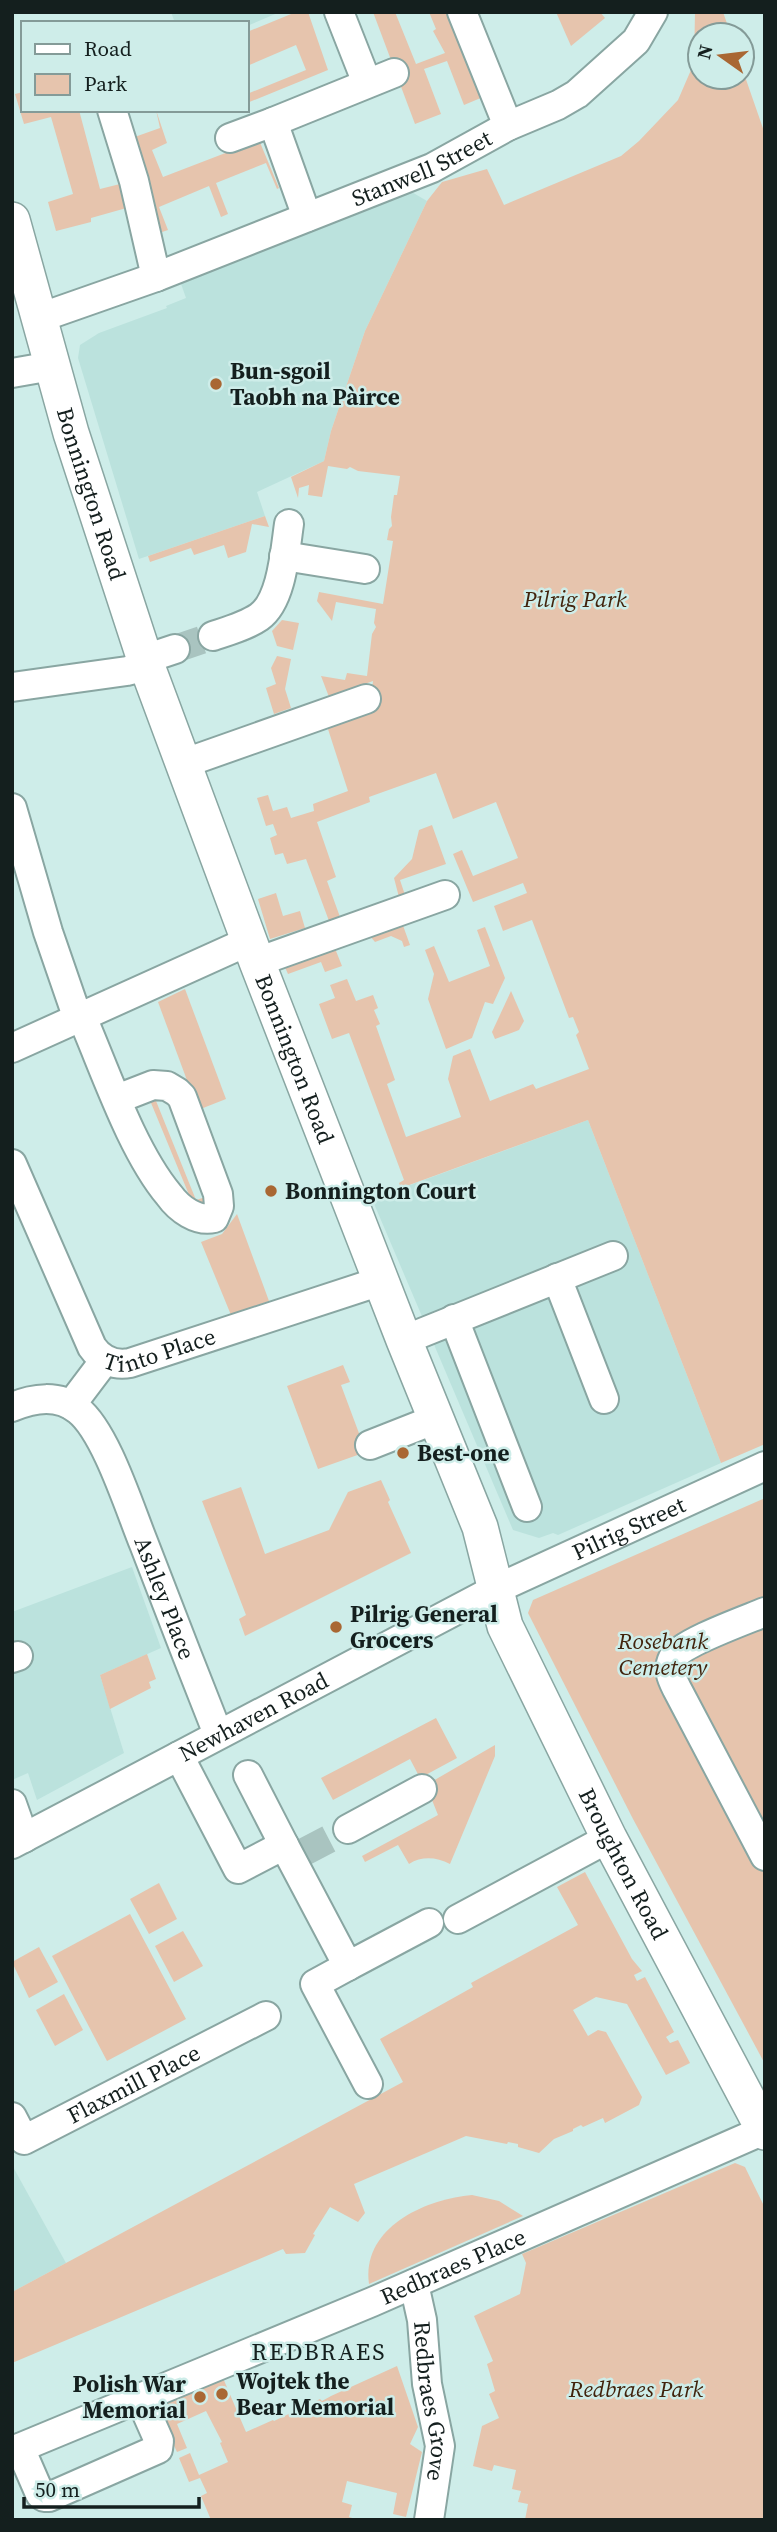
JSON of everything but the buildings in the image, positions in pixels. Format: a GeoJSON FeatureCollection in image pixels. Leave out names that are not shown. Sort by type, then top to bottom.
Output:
{"type":"FeatureCollection","features":[{"type":"Feature","properties":{"kind":"main road","name":"Bonnington Road"},"geometry":{"type":"LineString","coordinates":[[12,220],[71,433],[156,658],[182,764],[404,1340],[480,1527],[494,1590]]}},
{"type":"Feature","properties":{"kind":"main road","name":"Broughton Road"},"geometry":{"type":"LineString","coordinates":[[494,1590],[505,1626],[609,1838],[764,2131]]}},
{"type":"Feature","properties":{"kind":"street"},"geometry":{"type":"LineString","coordinates":[[339,12],[367,83]]}},
{"type":"Feature","properties":{"kind":"street"},"geometry":{"type":"LineString","coordinates":[[462,12],[508,126]]}},
{"type":"Feature","properties":{"kind":"street","name":"Stanwell Street"},"geometry":{"type":"LineString","coordinates":[[39,318],[156,277],[432,168],[508,126],[577,94],[636,41],[653,12]]}},
{"type":"Feature","properties":{"kind":"street"},"geometry":{"type":"LineString","coordinates":[[230,138],[394,73]]}},
{"type":"Feature","properties":{"kind":"street"},"geometry":{"type":"LineString","coordinates":[[113,112],[134,181],[156,277]]}},
{"type":"Feature","properties":{"kind":"street"},"geometry":{"type":"LineString","coordinates":[[273,122],[307,217]]}},
{"type":"Feature","properties":{"kind":"street"},"geometry":{"type":"LineString","coordinates":[[12,373],[52,366]]}},
{"type":"Feature","properties":{"kind":"street"},"geometry":{"type":"LineString","coordinates":[[213,636],[250,622],[267,610],[277,589],[289,524]]}},
{"type":"Feature","properties":{"kind":"street"},"geometry":{"type":"LineString","coordinates":[[284,556],[365,569]]}},
{"type":"Feature","properties":{"kind":"street"},"geometry":{"type":"LineString","coordinates":[[12,687],[120,672],[156,658]]}},
{"type":"Feature","properties":{"kind":"street"},"geometry":{"type":"LineString","coordinates":[[182,764],[366,699]]}},
{"type":"Feature","properties":{"kind":"street"},"geometry":{"type":"LineString","coordinates":[[12,808],[48,932],[80,1018],[117,1099],[143,1153],[169,1196],[198,1218],[214,1218],[219,1206],[218,1194],[182,1097],[167,1086],[153,1085],[117,1099]]}},
{"type":"Feature","properties":{"kind":"street"},"geometry":{"type":"LineString","coordinates":[[12,1048],[80,1018],[253,952],[444,895]]}},
{"type":"Feature","properties":{"kind":"street","name":"Tinto Place"},"geometry":{"type":"LineString","coordinates":[[12,1164],[92,1347],[105,1360],[120,1364],[130,1363],[382,1281]]}},
{"type":"Feature","properties":{"kind":"street"},"geometry":{"type":"LineString","coordinates":[[404,1340],[613,1256]]}},
{"type":"Feature","properties":{"kind":"street"},"geometry":{"type":"LineString","coordinates":[[557,1278],[604,1399]]}},
{"type":"Feature","properties":{"kind":"street"},"geometry":{"type":"LineString","coordinates":[[454,1319],[527,1507]]}},
{"type":"Feature","properties":{"kind":"street"},"geometry":{"type":"LineString","coordinates":[[12,1407],[32,1399],[53,1399],[71,1405],[105,1360]]}},
{"type":"Feature","properties":{"kind":"street","name":"Ashley Place"},"geometry":{"type":"LineString","coordinates":[[71,1405],[79,1410],[94,1429],[111,1464],[218,1734]]}},
{"type":"Feature","properties":{"kind":"street"},"geometry":{"type":"LineString","coordinates":[[370,1445],[436,1419]]}},
{"type":"Feature","properties":{"kind":"street","name":"Pilrig Street"},"geometry":{"type":"LineString","coordinates":[[494,1590],[765,1466]]}},
{"type":"Feature","properties":{"kind":"street","name":"Newhaven Road"},"geometry":{"type":"LineString","coordinates":[[18,1841],[494,1590]]}},
{"type":"Feature","properties":{"kind":"street"},"geometry":{"type":"LineString","coordinates":[[765,1612],[683,1647],[673,1659],[670,1668],[670,1676],[765,1856]]}},
{"type":"Feature","properties":{"kind":"street"},"geometry":{"type":"LineString","coordinates":[[179,1756],[238,1869],[293,1852]]}},
{"type":"Feature","properties":{"kind":"street"},"geometry":{"type":"LineString","coordinates":[[248,1775],[293,1852],[348,1966]]}},
{"type":"Feature","properties":{"kind":"street"},"geometry":{"type":"LineString","coordinates":[[348,1829],[422,1790]]}},
{"type":"Feature","properties":{"kind":"street"},"geometry":{"type":"LineString","coordinates":[[12,1804],[18,1841]]}},
{"type":"Feature","properties":{"kind":"street"},"geometry":{"type":"LineString","coordinates":[[458,1919],[609,1838]]}},
{"type":"Feature","properties":{"kind":"street"},"geometry":{"type":"LineString","coordinates":[[368,2084],[315,1984],[429,1923]]}},
{"type":"Feature","properties":{"kind":"street","name":"Flaxmill Place"},"geometry":{"type":"LineString","coordinates":[[12,2117],[24,2140],[266,2016]]}},
{"type":"Feature","properties":{"kind":"street","name":"Redbraes Place"},"geometry":{"type":"LineString","coordinates":[[140,2398],[159,2441],[158,2449],[49,2497],[40,2494],[16,2449],[414,2284],[764,2131]]}},
{"type":"Feature","properties":{"kind":"street","name":"Redbraes Grove"},"geometry":{"type":"LineString","coordinates":[[414,2284],[422,2320],[424,2371],[440,2446],[429,2520]]}},
{"type":"Feature","properties":{"kind":"shaded area"},"geometry":{"type":"Polygon","coordinates":[[[171,12],[280,12],[248,26],[248,21],[174,21],[171,12]]]}},
{"type":"Feature","properties":{"kind":"shaded area","name":"Bun-sgoil Taobh na Pàirce"},"geometry":{"type":"Polygon","coordinates":[[[410,191],[427,201],[365,331],[331,431],[324,461],[257,492],[265,516],[139,559],[78,358],[80,345],[99,333],[167,308],[166,306],[186,298],[180,281],[410,191]]]}},
{"type":"Feature","properties":{"kind":"shaded area"},"geometry":{"type":"Polygon","coordinates":[[[588,1120],[721,1463],[558,1535],[553,1533],[539,1538],[513,1530],[372,1199],[588,1120]]]}},
{"type":"Feature","properties":{"kind":"shaded area"},"geometry":{"type":"Polygon","coordinates":[[[132,1567],[161,1648],[100,1675],[124,1753],[37,1800],[28,1773],[12,1780],[12,1612],[132,1567]]]}},
{"type":"Feature","properties":{"kind":"shaded area"},"geometry":{"type":"Polygon","coordinates":[[[12,2165],[66,2263],[12,2292],[12,2165]]]}},
{"type":"Feature","properties":{"kind":"green space"},"geometry":{"type":"Polygon","coordinates":[[[296,12],[308,12],[328,70],[248,103],[248,94],[306,70],[296,45],[248,66],[248,32],[296,12]]]}},
{"type":"Feature","properties":{"kind":"green space"},"geometry":{"type":"Polygon","coordinates":[[[373,12],[395,12],[416,64],[445,53],[433,31],[436,29],[429,12],[452,12],[483,97],[464,105],[447,61],[424,69],[441,114],[415,124],[373,12]]]}},
{"type":"Feature","properties":{"kind":"green space"},"geometry":{"type":"Polygon","coordinates":[[[556,12],[600,12],[605,18],[571,46],[556,12]]]}},
{"type":"Feature","properties":{"kind":"green space","name":"Pilrig Park"},"geometry":{"type":"Polygon","coordinates":[[[695,12],[723,12],[726,21],[695,21],[695,12]]]}},
{"type":"Feature","properties":{"kind":"green space","name":"Pilrig Park"},"geometry":{"type":"Polygon","coordinates":[[[686,82],[686,91],[750,91],[765,134],[765,1444],[721,1463],[588,1120],[401,1188],[399,1183],[404,1180],[349,1033],[332,1039],[319,1004],[335,998],[330,985],[347,979],[356,1001],[373,995],[378,1008],[374,1010],[380,1024],[376,1026],[395,1080],[387,1084],[406,1137],[461,1117],[448,1079],[453,1056],[470,1049],[490,1101],[533,1084],[536,1089],[589,1069],[576,1035],[579,1032],[573,1017],[569,1018],[532,920],[503,931],[494,906],[527,893],[523,883],[473,902],[453,854],[462,850],[473,876],[518,858],[496,802],[453,819],[436,773],[369,797],[370,802],[317,822],[336,877],[327,881],[340,917],[329,921],[306,859],[287,864],[283,853],[275,855],[270,838],[277,835],[273,824],[266,826],[257,798],[268,795],[273,811],[287,807],[291,818],[314,811],[313,804],[348,791],[327,726],[372,690],[373,681],[329,697],[321,676],[345,680],[347,673],[367,676],[372,634],[376,627],[376,609],[336,602],[332,621],[317,601],[319,592],[383,604],[393,541],[387,540],[392,526],[394,495],[397,495],[400,476],[328,466],[322,497],[308,495],[309,485],[299,488],[298,498],[291,477],[324,461],[331,431],[365,331],[427,201],[442,182],[487,169],[504,205],[621,156],[678,100],[686,82]]]}},
{"type":"Feature","properties":{"kind":"green space"},"geometry":{"type":"Polygon","coordinates":[[[21,92],[21,112],[80,112],[100,189],[124,183],[130,207],[91,218],[91,222],[56,231],[48,202],[73,194],[51,117],[24,124],[15,94],[21,92]]]}},
{"type":"Feature","properties":{"kind":"green space"},"geometry":{"type":"Polygon","coordinates":[[[156,112],[167,143],[152,150],[163,177],[259,140],[279,188],[277,189],[266,163],[216,183],[228,214],[221,217],[209,186],[159,207],[168,230],[162,232],[129,139],[160,128],[156,112]]]}},
{"type":"Feature","properties":{"kind":"green space"},"geometry":{"type":"Polygon","coordinates":[[[265,516],[269,527],[252,524],[246,552],[228,558],[224,545],[194,555],[191,548],[150,562],[148,556],[265,516]]]}},
{"type":"Feature","properties":{"kind":"green space"},"geometry":{"type":"Polygon","coordinates":[[[282,620],[299,623],[293,650],[277,646],[272,631],[282,620]]]}},
{"type":"Feature","properties":{"kind":"green space"},"geometry":{"type":"Polygon","coordinates":[[[277,656],[291,659],[285,689],[291,708],[274,714],[266,688],[276,684],[271,668],[277,656]]]}},
{"type":"Feature","properties":{"kind":"green space"},"geometry":{"type":"Polygon","coordinates":[[[432,825],[446,864],[400,880],[406,898],[400,901],[394,878],[412,859],[419,830],[432,825]]]}},
{"type":"Feature","properties":{"kind":"green space"},"geometry":{"type":"Polygon","coordinates":[[[276,893],[283,916],[300,911],[305,928],[270,939],[258,899],[276,893]]]}},
{"type":"Feature","properties":{"kind":"green space"},"geometry":{"type":"Polygon","coordinates":[[[401,920],[410,945],[404,947],[402,941],[391,936],[375,942],[370,936],[401,920]]]}},
{"type":"Feature","properties":{"kind":"green space"},"geometry":{"type":"Polygon","coordinates":[[[485,927],[505,978],[493,1004],[485,1002],[472,1038],[446,1049],[428,999],[434,974],[425,950],[434,946],[449,982],[490,966],[477,930],[485,927]]]}},
{"type":"Feature","properties":{"kind":"green space"},"geometry":{"type":"Polygon","coordinates":[[[334,946],[342,966],[325,972],[321,962],[288,974],[284,965],[334,946]]]}},
{"type":"Feature","properties":{"kind":"green space"},"geometry":{"type":"Polygon","coordinates":[[[185,989],[226,1099],[198,1110],[158,1002],[185,989]]]}},
{"type":"Feature","properties":{"kind":"green space"},"geometry":{"type":"Polygon","coordinates":[[[511,991],[524,1021],[519,1030],[495,1039],[492,1032],[511,991]]]}},
{"type":"Feature","properties":{"kind":"green space"},"geometry":{"type":"Polygon","coordinates":[[[154,1096],[196,1200],[209,1196],[208,1205],[202,1207],[192,1202],[149,1098],[154,1096]]]}},
{"type":"Feature","properties":{"kind":"green space"},"geometry":{"type":"Polygon","coordinates":[[[237,1214],[269,1301],[231,1315],[201,1242],[222,1234],[237,1214]]]}},
{"type":"Feature","properties":{"kind":"green space"},"geometry":{"type":"Polygon","coordinates":[[[343,1365],[350,1382],[341,1385],[366,1452],[318,1469],[287,1386],[343,1365]]]}},
{"type":"Feature","properties":{"kind":"green space"},"geometry":{"type":"Polygon","coordinates":[[[381,1480],[411,1553],[245,1636],[239,1619],[246,1615],[202,1501],[241,1487],[265,1554],[329,1530],[348,1492],[381,1480]]]}},
{"type":"Feature","properties":{"kind":"green space","name":"Rosebank Cemetery"},"geometry":{"type":"Polygon","coordinates":[[[765,1498],[765,2064],[633,1819],[528,1613],[533,1600],[765,1498]]]}},
{"type":"Feature","properties":{"kind":"green space"},"geometry":{"type":"Polygon","coordinates":[[[147,1654],[156,1679],[149,1682],[151,1688],[110,1709],[100,1675],[147,1654]]]}},
{"type":"Feature","properties":{"kind":"green space"},"geometry":{"type":"Polygon","coordinates":[[[436,1718],[457,1758],[420,1778],[410,1759],[333,1800],[321,1778],[436,1718]]]}},
{"type":"Feature","properties":{"kind":"green space"},"geometry":{"type":"Polygon","coordinates":[[[495,1745],[495,1756],[450,1864],[429,1858],[409,1864],[398,1845],[365,1862],[362,1856],[438,1815],[426,1785],[495,1745]]]}},
{"type":"Feature","properties":{"kind":"green space"},"geometry":{"type":"Polygon","coordinates":[[[585,1872],[632,1959],[642,1971],[634,1975],[637,1981],[645,1977],[674,2032],[666,2037],[670,2043],[678,2040],[690,2063],[666,2075],[627,2004],[596,1997],[573,2010],[588,2036],[598,2030],[606,2032],[642,2097],[639,2105],[605,2123],[603,2118],[583,2127],[581,2125],[554,2139],[539,2153],[518,2147],[518,2144],[466,2136],[354,2184],[365,2213],[358,2222],[330,2207],[305,2253],[286,2254],[283,2249],[12,2363],[12,2292],[403,2082],[380,2039],[473,1987],[471,1983],[578,1925],[557,1887],[585,1872]]]}},
{"type":"Feature","properties":{"kind":"green space"},"geometry":{"type":"Polygon","coordinates":[[[159,1883],[177,1919],[149,1934],[130,1899],[159,1883]]]}},
{"type":"Feature","properties":{"kind":"green space"},"geometry":{"type":"Polygon","coordinates":[[[130,1914],[186,2019],[107,2061],[52,1956],[130,1914]]]}},
{"type":"Feature","properties":{"kind":"green space"},"geometry":{"type":"Polygon","coordinates":[[[183,1931],[203,1966],[174,1982],[155,1946],[183,1931]]]}},
{"type":"Feature","properties":{"kind":"green space"},"geometry":{"type":"Polygon","coordinates":[[[39,1947],[58,1982],[29,1998],[12,1962],[39,1947]]]}},
{"type":"Feature","properties":{"kind":"green space"},"geometry":{"type":"Polygon","coordinates":[[[64,1994],[83,2030],[55,2046],[36,2010],[64,1994]]]}},
{"type":"Feature","properties":{"kind":"green space","name":"Redbraes Park"},"geometry":{"type":"Polygon","coordinates":[[[735,2163],[745,2167],[765,2208],[765,2520],[525,2520],[528,2504],[518,2502],[521,2491],[512,2489],[516,2470],[494,2465],[492,2471],[473,2466],[482,2426],[499,2418],[489,2394],[495,2391],[487,2364],[493,2361],[474,2316],[520,2294],[526,2263],[522,2254],[735,2163]]]}},
{"type":"Feature","properties":{"kind":"green space"},"geometry":{"type":"Polygon","coordinates":[[[472,2195],[499,2201],[523,2216],[369,2284],[369,2264],[375,2247],[386,2232],[417,2210],[472,2195]]]}},
{"type":"Feature","properties":{"kind":"green space"},"geometry":{"type":"Polygon","coordinates":[[[397,2366],[418,2427],[410,2444],[422,2452],[406,2517],[393,2514],[397,2493],[347,2481],[342,2502],[352,2505],[349,2517],[359,2520],[211,2520],[201,2496],[207,2493],[200,2478],[189,2482],[179,2458],[190,2453],[199,2475],[228,2462],[220,2443],[222,2442],[206,2411],[177,2424],[187,2448],[177,2452],[163,2422],[174,2417],[167,2402],[223,2378],[246,2432],[397,2366]]]}},
{"type":"Feature","properties":{"kind":"tunnel"},"geometry":{"type":"LineString","coordinates":[[175,649],[213,636]]}},
{"type":"Feature","properties":{"kind":"tunnel"},"geometry":{"type":"LineString","coordinates":[[304,1852],[348,1829]]}},
{"type":"Feature","properties":{"kind":"place","name":"Bun-sgoil Taobh na Pàirce"},"geometry":{"type":"Point","coordinates":[216,384]}},
{"type":"Feature","properties":{"kind":"place","name":"Bonnington Court"},"geometry":{"type":"Point","coordinates":[271,1191]}},
{"type":"Feature","properties":{"kind":"place","name":"Best-one"},"geometry":{"type":"Point","coordinates":[403,1453]}},
{"type":"Feature","properties":{"kind":"place","name":"Pilrig General Grocers"},"geometry":{"type":"Point","coordinates":[336,1627]}},
{"type":"Feature","properties":{"kind":"place","name":"Wojtek the Bear Memorial"},"geometry":{"type":"Point","coordinates":[222,2394]}},
{"type":"Feature","properties":{"kind":"place","name":"Polish War Memorial"},"geometry":{"type":"Point","coordinates":[200,2397]}},
{"type":"Feature","properties":{"kind":"district","name":"REDBRAES"},"geometry":{"type":"Point","coordinates":[319,2351]}}]}
